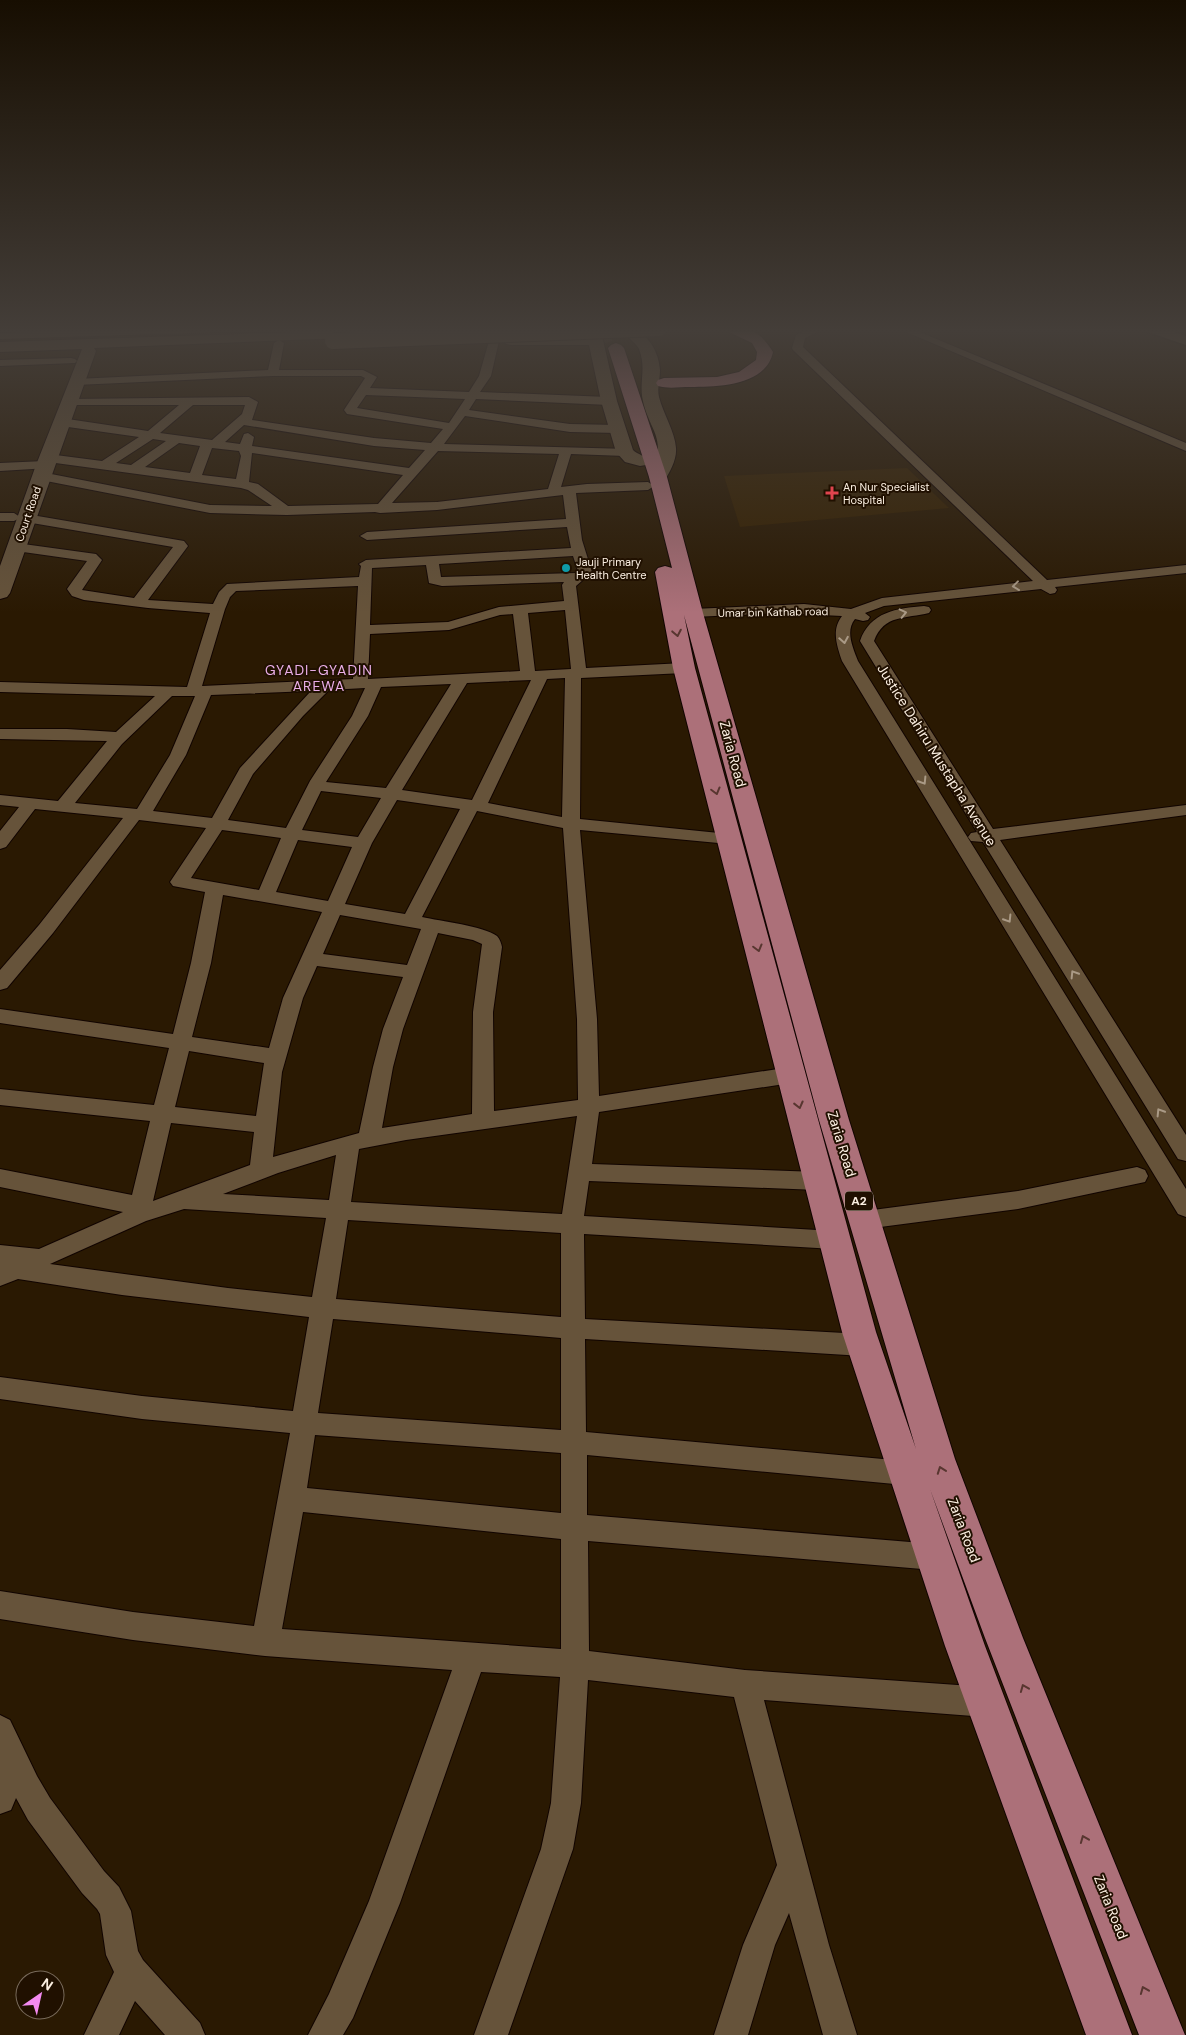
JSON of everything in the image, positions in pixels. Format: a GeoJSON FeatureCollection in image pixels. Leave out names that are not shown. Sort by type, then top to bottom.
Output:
{"type":"FeatureCollection","features":[{"type":"Feature","properties":{"kind":"highway","name":"Zaria Road"},"geometry":{"type":"LineString","coordinates":[[634,423],[684,668],[863,1346],[986,1702],[1109,2035]]}},
{"type":"Feature","properties":{"kind":"highway","name":"Zaria Road"},"geometry":{"type":"LineString","coordinates":[[643,469],[693,613],[834,1120],[937,1459],[1004,1638],[1162,2035]]}},
{"type":"Feature","properties":{"kind":"main road","name":"Court Road"},"geometry":{"type":"LineString","coordinates":[[42,466],[56,423]]}},
{"type":"Feature","properties":{"kind":"main road","name":"Court Road"},"geometry":{"type":"LineString","coordinates":[[0,555],[13,517],[42,466],[61,423]]}},
{"type":"Feature","properties":{"kind":"main road"},"geometry":{"type":"LineString","coordinates":[[616,423],[643,469]]}},
{"type":"Feature","properties":{"kind":"main road","name":"Court Road"},"geometry":{"type":"LineString","coordinates":[[0,593],[16,547],[13,517]]}},
{"type":"Feature","properties":{"kind":"street"},"geometry":{"type":"LineString","coordinates":[[67,423],[210,445],[411,472]]}},
{"type":"Feature","properties":{"kind":"street"},"geometry":{"type":"LineString","coordinates":[[105,465],[149,436],[165,423]]}},
{"type":"Feature","properties":{"kind":"street"},"geometry":{"type":"LineString","coordinates":[[194,478],[210,445],[245,423]]}},
{"type":"Feature","properties":{"kind":"street"},"geometry":{"type":"LineString","coordinates":[[242,484],[247,456],[245,449],[249,423]]}},
{"type":"Feature","properties":{"kind":"street"},"geometry":{"type":"LineString","coordinates":[[267,423],[374,442],[434,447],[566,451],[643,469]]}},
{"type":"Feature","properties":{"kind":"street"},"geometry":{"type":"LineString","coordinates":[[427,423],[452,427]]}},
{"type":"Feature","properties":{"kind":"street"},"geometry":{"type":"LineString","coordinates":[[266,895],[292,834],[316,786],[364,713],[367,683],[363,630],[367,536],[374,509],[411,472],[455,423]]}},
{"type":"Feature","properties":{"kind":"street"},"geometry":{"type":"LineString","coordinates":[[533,423],[552,426],[618,429]]}},
{"type":"Feature","properties":{"kind":"street"},"geometry":{"type":"LineString","coordinates":[[875,423],[1049,589]]}},
{"type":"Feature","properties":{"kind":"street"},"geometry":{"type":"LineString","coordinates":[[1128,423],[1186,447]]}},
{"type":"Feature","properties":{"kind":"street"},"geometry":{"type":"LineString","coordinates":[[134,469],[175,440]]}},
{"type":"Feature","properties":{"kind":"street"},"geometry":{"type":"LineString","coordinates":[[553,493],[566,451]]}},
{"type":"Feature","properties":{"kind":"street"},"geometry":{"type":"LineString","coordinates":[[0,467],[105,465],[242,484],[253,487],[287,511]]}},
{"type":"Feature","properties":{"kind":"street"},"geometry":{"type":"LineString","coordinates":[[42,466],[210,509],[287,511],[438,506],[570,491],[643,469]]}},
{"type":"Feature","properties":{"kind":"street"},"geometry":{"type":"LineString","coordinates":[[491,2035],[557,1849],[566,1803],[575,1664],[572,1223],[589,1106],[587,1018],[571,824],[576,673],[569,585],[585,572],[578,552],[572,523],[570,491]]}},
{"type":"Feature","properties":{"kind":"street"},"geometry":{"type":"LineString","coordinates":[[13,517],[179,544],[180,546],[138,603]]}},
{"type":"Feature","properties":{"kind":"street"},"geometry":{"type":"LineString","coordinates":[[367,536],[572,523]]}},
{"type":"Feature","properties":{"kind":"street"},"geometry":{"type":"LineString","coordinates":[[16,547],[91,557],[94,560],[74,591],[84,596],[138,603],[218,609]]}},
{"type":"Feature","properties":{"kind":"street"},"geometry":{"type":"LineString","coordinates":[[366,564],[578,552]]}},
{"type":"Feature","properties":{"kind":"street"},"geometry":{"type":"LineString","coordinates":[[432,560],[434,580],[442,582],[578,577]]}},
{"type":"Feature","properties":{"kind":"street"},"geometry":{"type":"LineString","coordinates":[[853,613],[876,622],[906,612],[1186,569]]}},
{"type":"Feature","properties":{"kind":"street"},"geometry":{"type":"LineString","coordinates":[[0,982],[157,794],[196,718],[199,692],[218,609],[228,590],[238,586],[365,581]]}},
{"type":"Feature","properties":{"kind":"street"},"geometry":{"type":"LineString","coordinates":[[1186,581],[882,602],[860,608],[842,626],[842,640],[850,662],[1159,1164],[1180,1187],[1186,1208]]}},
{"type":"Feature","properties":{"kind":"street"},"geometry":{"type":"LineString","coordinates":[[363,630],[449,626],[499,611],[571,605]]}},
{"type":"Feature","properties":{"kind":"street"},"geometry":{"type":"LineString","coordinates":[[412,921],[474,806],[534,675],[520,609]]}},
{"type":"Feature","properties":{"kind":"street","name":"Umar bin Kathab road"},"geometry":{"type":"LineString","coordinates":[[693,613],[785,609],[853,613]]}},
{"type":"Feature","properties":{"kind":"street","name":"Justice Dahiru Mustapha Avenue"},"geometry":{"type":"LineString","coordinates":[[876,622],[868,631],[867,640],[869,646],[1186,1153]]}},
{"type":"Feature","properties":{"kind":"street"},"geometry":{"type":"LineString","coordinates":[[0,687],[199,692],[684,668]]}},
{"type":"Feature","properties":{"kind":"street"},"geometry":{"type":"LineString","coordinates":[[260,1170],[272,1072],[293,998],[363,843],[429,730],[462,678]]}},
{"type":"Feature","properties":{"kind":"street"},"geometry":{"type":"LineString","coordinates":[[325,685],[300,709],[252,763],[216,826],[178,880],[182,883],[266,895],[412,921],[478,935],[490,941],[492,947],[483,1012],[483,1120]]}},
{"type":"Feature","properties":{"kind":"street"},"geometry":{"type":"LineString","coordinates":[[62,807],[121,737],[168,692]]}},
{"type":"Feature","properties":{"kind":"street"},"geometry":{"type":"LineString","coordinates":[[0,734],[67,734],[121,737]]}},
{"type":"Feature","properties":{"kind":"street"},"geometry":{"type":"LineString","coordinates":[[316,786],[392,794],[474,806],[571,824],[729,839]]}},
{"type":"Feature","properties":{"kind":"street"},"geometry":{"type":"LineString","coordinates":[[0,800],[363,843]]}},
{"type":"Feature","properties":{"kind":"street"},"geometry":{"type":"LineString","coordinates":[[0,843],[31,803]]}},
{"type":"Feature","properties":{"kind":"street"},"geometry":{"type":"LineString","coordinates":[[959,839],[1186,810]]}},
{"type":"Feature","properties":{"kind":"street"},"geometry":{"type":"LineString","coordinates":[[139,1211],[201,962],[216,888]]}},
{"type":"Feature","properties":{"kind":"street"},"geometry":{"type":"LineString","coordinates":[[265,1642],[292,1499],[303,1423],[324,1307],[337,1211],[383,1067],[393,1028],[432,925]]}},
{"type":"Feature","properties":{"kind":"street"},"geometry":{"type":"LineString","coordinates":[[312,959],[413,972]]}},
{"type":"Feature","properties":{"kind":"street"},"geometry":{"type":"LineString","coordinates":[[0,1016],[276,1057]]}},
{"type":"Feature","properties":{"kind":"street"},"geometry":{"type":"LineString","coordinates":[[6,1267],[40,1258],[139,1211],[183,1200],[260,1170],[359,1141],[483,1120],[791,1075]]}},
{"type":"Feature","properties":{"kind":"street"},"geometry":{"type":"LineString","coordinates":[[0,1097],[266,1125]]}},
{"type":"Feature","properties":{"kind":"street"},"geometry":{"type":"LineString","coordinates":[[865,1220],[1018,1200],[1137,1176],[1159,1164],[1186,1160]]}},
{"type":"Feature","properties":{"kind":"street"},"geometry":{"type":"LineString","coordinates":[[580,1172],[818,1181]]}},
{"type":"Feature","properties":{"kind":"street"},"geometry":{"type":"LineString","coordinates":[[1137,1176],[1180,1187]]}},
{"type":"Feature","properties":{"kind":"street"},"geometry":{"type":"LineString","coordinates":[[0,1178],[139,1211]]}},
{"type":"Feature","properties":{"kind":"street"},"geometry":{"type":"LineString","coordinates":[[183,1200],[337,1211],[572,1223],[834,1240]]}},
{"type":"Feature","properties":{"kind":"street"},"geometry":{"type":"LineString","coordinates":[[6,1267],[211,1298],[574,1329],[863,1346]]}},
{"type":"Feature","properties":{"kind":"street"},"geometry":{"type":"LineString","coordinates":[[0,1388],[79,1401],[303,1423],[572,1442],[906,1473]]}},
{"type":"Feature","properties":{"kind":"street"},"geometry":{"type":"LineString","coordinates":[[292,1499],[573,1527],[934,1556]]}},
{"type":"Feature","properties":{"kind":"street"},"geometry":{"type":"LineString","coordinates":[[0,1604],[132,1626],[265,1642],[575,1664],[745,1684],[986,1702]]}},
{"type":"Feature","properties":{"kind":"street"},"geometry":{"type":"LineString","coordinates":[[325,2035],[341,2006],[384,1903],[471,1658]]}},
{"type":"Feature","properties":{"kind":"street"},"geometry":{"type":"LineString","coordinates":[[745,1684],[813,1945],[840,2035]]}},
{"type":"Feature","properties":{"kind":"street"},"geometry":{"type":"LineString","coordinates":[[0,1730],[26,1787],[39,1809],[93,1882],[108,1898],[115,1911],[122,1955],[131,1972],[188,2035]]}},
{"type":"Feature","properties":{"kind":"street"},"geometry":{"type":"LineString","coordinates":[[0,1799],[15,1763]]}},
{"type":"Feature","properties":{"kind":"street"},"geometry":{"type":"LineString","coordinates":[[731,2035],[759,1945],[792,1866]]}},
{"type":"Feature","properties":{"kind":"street"},"geometry":{"type":"LineString","coordinates":[[101,2035],[131,1972]]}},
{"type":"Feature","properties":{"kind":"shaded area","name":"An Nur Specialist Hospital"},"geometry":{"type":"Polygon","coordinates":[[[907,468],[949,508],[740,527],[724,476],[907,468]]]}},
{"type":"Feature","properties":{"kind":"place","name":"An Nur Specialist Hospital"},"geometry":{"type":"Point","coordinates":[832,493]}},
{"type":"Feature","properties":{"kind":"place","name":"Jauji Primary Health Centre"},"geometry":{"type":"Point","coordinates":[566,568]}},
{"type":"Feature","properties":{"kind":"district","name":"GYADI-GYADIN AREWA"},"geometry":{"type":"Point","coordinates":[319,678]}}]}
